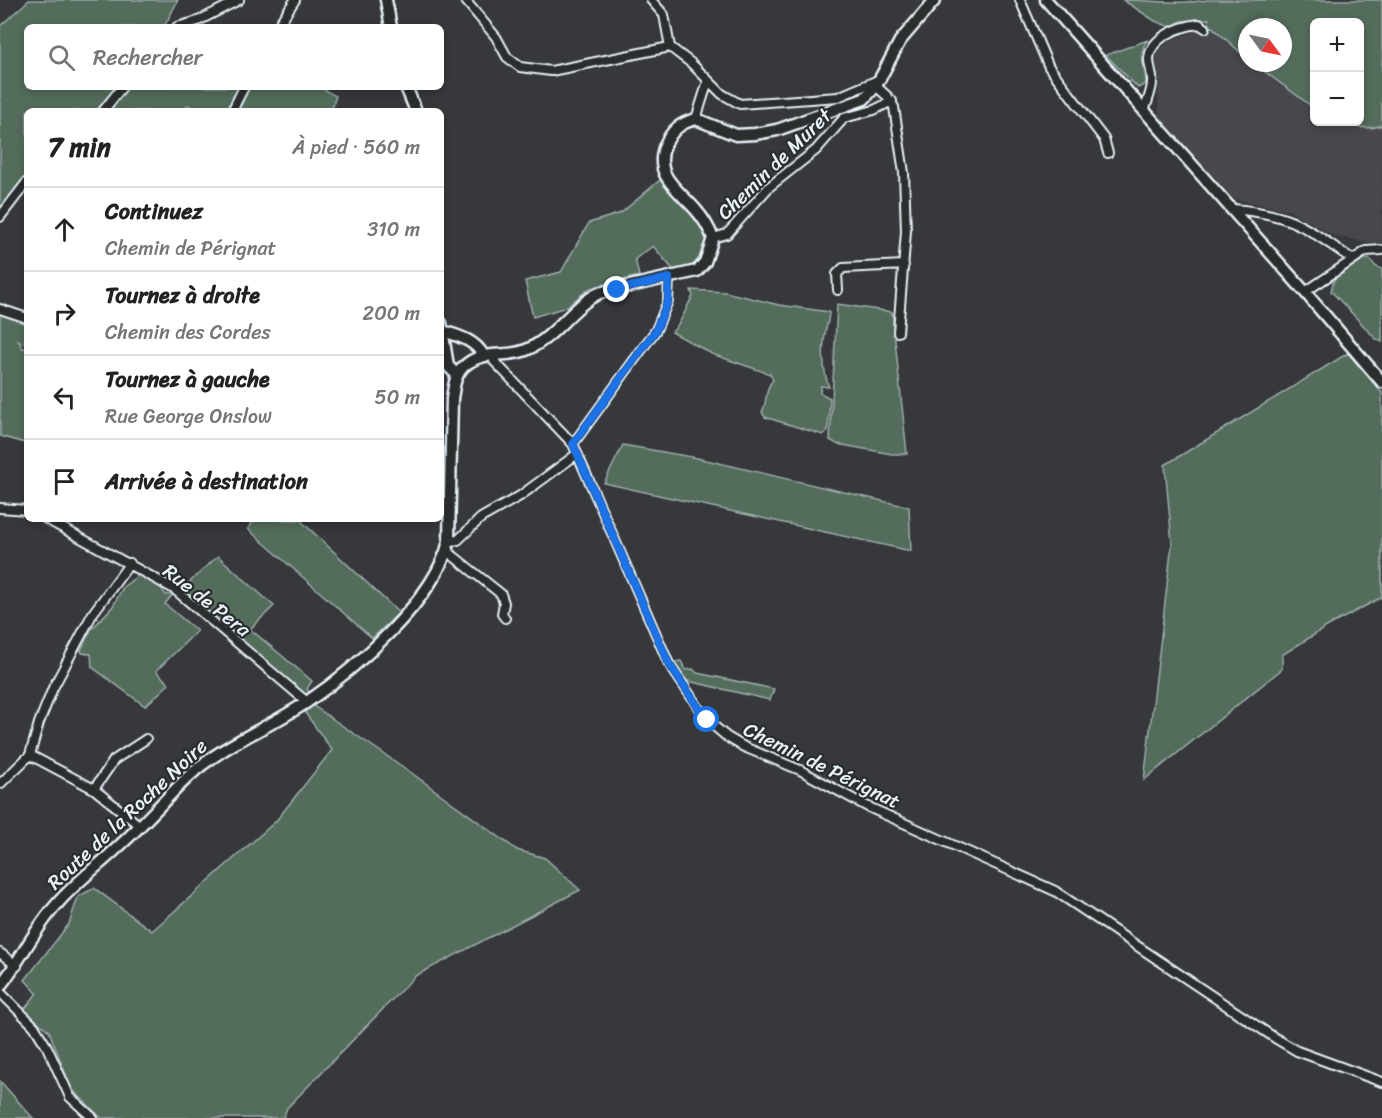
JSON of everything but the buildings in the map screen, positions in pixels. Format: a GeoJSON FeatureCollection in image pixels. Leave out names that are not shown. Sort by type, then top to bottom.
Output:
{"type":"FeatureCollection","features":[{"type":"Feature","properties":{"kind":"street"},"geometry":{"type":"LineString","coordinates":[[188,24],[239,0]]}},
{"type":"Feature","properties":{"kind":"street"},"geometry":{"type":"LineString","coordinates":[[279,24],[295,0]]}},
{"type":"Feature","properties":{"kind":"street"},"geometry":{"type":"LineString","coordinates":[[386,0],[390,24]]}},
{"type":"Feature","properties":{"kind":"street"},"geometry":{"type":"LineString","coordinates":[[465,0],[496,37],[512,63],[526,69],[551,71],[670,47]]}},
{"type":"Feature","properties":{"kind":"street"},"geometry":{"type":"LineString","coordinates":[[651,0],[664,15],[670,47],[691,63],[722,94],[740,104],[838,97],[878,83]]}},
{"type":"Feature","properties":{"kind":"street"},"geometry":{"type":"LineString","coordinates":[[505,618],[502,614],[504,603],[501,594],[448,546],[452,399],[457,375],[469,362],[483,355],[525,350],[538,343],[585,300],[599,293],[697,271],[710,253],[713,238],[695,209],[664,175],[661,165],[662,153],[676,127],[696,119],[736,135],[777,130],[864,99],[878,83],[900,41],[935,0]]}},
{"type":"Feature","properties":{"kind":"street"},"geometry":{"type":"LineString","coordinates":[[1020,0],[1049,67],[1104,139],[1108,153]]}},
{"type":"Feature","properties":{"kind":"street"},"geometry":{"type":"LineString","coordinates":[[1048,0],[1382,382]]}},
{"type":"Feature","properties":{"kind":"street"},"geometry":{"type":"LineString","coordinates":[[1145,109],[1152,82],[1149,57],[1153,46],[1166,35],[1186,25],[1199,24],[1205,28]]}},
{"type":"Feature","properties":{"kind":"street"},"geometry":{"type":"LineString","coordinates":[[696,119],[708,81]]}},
{"type":"Feature","properties":{"kind":"street"},"geometry":{"type":"LineString","coordinates":[[878,83],[892,101],[904,172],[906,211],[904,266],[898,332]]}},
{"type":"Feature","properties":{"kind":"street"},"geometry":{"type":"LineString","coordinates":[[105,108],[120,90]]}},
{"type":"Feature","properties":{"kind":"street"},"geometry":{"type":"LineString","coordinates":[[233,108],[242,90]]}},
{"type":"Feature","properties":{"kind":"street"},"geometry":{"type":"LineString","coordinates":[[407,90],[415,108]]}},
{"type":"Feature","properties":{"kind":"street","name":"Chemin de Muret"},"geometry":{"type":"LineString","coordinates":[[713,238],[727,234],[770,187],[816,150],[844,118],[874,110],[892,101]]}},
{"type":"Feature","properties":{"kind":"street"},"geometry":{"type":"LineString","coordinates":[[0,217],[24,186]]}},
{"type":"Feature","properties":{"kind":"street"},"geometry":{"type":"LineString","coordinates":[[1233,209],[1260,211],[1297,222],[1352,260]]}},
{"type":"Feature","properties":{"kind":"street"},"geometry":{"type":"LineString","coordinates":[[1305,292],[1366,251],[1382,250]]}},
{"type":"Feature","properties":{"kind":"street"},"geometry":{"type":"LineString","coordinates":[[837,290],[837,274],[843,268],[904,266]]}},
{"type":"Feature","properties":{"kind":"street"},"geometry":{"type":"LineString","coordinates":[[573,444],[656,330],[668,301],[669,278]]}},
{"type":"Feature","properties":{"kind":"street"},"geometry":{"type":"LineString","coordinates":[[0,309],[24,317]]}},
{"type":"Feature","properties":{"kind":"street"},"geometry":{"type":"LineString","coordinates":[[444,328],[465,338],[480,349],[483,355]]}},
{"type":"Feature","properties":{"kind":"street"},"geometry":{"type":"LineString","coordinates":[[444,340],[448,366],[457,375]]}},
{"type":"Feature","properties":{"kind":"street","name":"Chemin de Pérignat"},"geometry":{"type":"LineString","coordinates":[[496,354],[494,361],[573,444],[669,664],[707,720],[744,747],[800,770],[866,806],[1055,891],[1297,1051],[1349,1068],[1382,1082]]}},
{"type":"Feature","properties":{"kind":"street"},"geometry":{"type":"LineString","coordinates":[[448,546],[458,540],[481,518],[520,496],[576,454]]}},
{"type":"Feature","properties":{"kind":"street"},"geometry":{"type":"LineString","coordinates":[[0,508],[24,510]]}},
{"type":"Feature","properties":{"kind":"street","name":"Rue de Pera"},"geometry":{"type":"LineString","coordinates":[[52,522],[174,589],[307,702]]}},
{"type":"Feature","properties":{"kind":"street","name":"Route de la Roche Noire"},"geometry":{"type":"LineString","coordinates":[[0,986],[17,966],[43,921],[57,903],[140,826],[188,777],[221,751],[307,702],[394,629],[420,597],[448,546]]}},
{"type":"Feature","properties":{"kind":"street"},"geometry":{"type":"LineString","coordinates":[[0,784],[30,755],[39,723],[53,688],[93,613],[130,563]]}},
{"type":"Feature","properties":{"kind":"street"},"geometry":{"type":"LineString","coordinates":[[93,789],[114,760],[146,739]]}},
{"type":"Feature","properties":{"kind":"street"},"geometry":{"type":"LineString","coordinates":[[30,755],[93,789],[140,826]]}},
{"type":"Feature","properties":{"kind":"street"},"geometry":{"type":"LineString","coordinates":[[0,953],[17,966]]}},
{"type":"Feature","properties":{"kind":"street"},"geometry":{"type":"LineString","coordinates":[[0,992],[34,1026],[47,1047],[70,1097],[93,1118]]}},
{"type":"Feature","properties":{"kind":"shaded area"},"geometry":{"type":"Polygon","coordinates":[[[1210,25],[1238,50],[1238,72],[1265,72],[1310,105],[1310,126],[1376,127],[1382,125],[1382,245],[1334,236],[1288,210],[1233,199],[1159,116],[1158,80],[1153,57],[1169,41],[1210,25]]]}},
{"type":"Feature","properties":{"kind":"green space"},"geometry":{"type":"Polygon","coordinates":[[[29,0],[178,0],[166,24],[24,24],[24,90],[238,90],[229,108],[193,108],[188,105],[185,108],[24,108],[24,187],[21,186],[3,207],[0,205],[0,26],[29,0]]]}},
{"type":"Feature","properties":{"kind":"green space"},"geometry":{"type":"Polygon","coordinates":[[[1123,0],[1176,2],[1382,0],[1382,125],[1372,128],[1355,126],[1364,126],[1364,18],[1310,18],[1310,105],[1265,72],[1292,72],[1292,18],[1238,18],[1238,50],[1210,25],[1209,19],[1182,21],[1170,27],[1155,21],[1123,0]]]}},
{"type":"Feature","properties":{"kind":"green space"},"geometry":{"type":"Polygon","coordinates":[[[1148,40],[1144,45],[1142,56],[1146,84],[1138,88],[1106,55],[1148,40]]]}},
{"type":"Feature","properties":{"kind":"green space"},"geometry":{"type":"Polygon","coordinates":[[[246,90],[325,90],[336,96],[332,108],[238,108],[246,90]]]}},
{"type":"Feature","properties":{"kind":"green space"},"geometry":{"type":"Polygon","coordinates":[[[660,180],[702,222],[710,237],[699,260],[676,273],[653,246],[635,259],[639,276],[590,288],[566,307],[533,317],[525,281],[561,272],[589,223],[621,213],[660,180]]]}},
{"type":"Feature","properties":{"kind":"green space"},"geometry":{"type":"Polygon","coordinates":[[[1363,259],[1370,259],[1375,266],[1382,269],[1382,342],[1376,339],[1331,291],[1334,279],[1363,259]]]}},
{"type":"Feature","properties":{"kind":"green space"},"geometry":{"type":"Polygon","coordinates":[[[691,290],[725,292],[779,305],[829,312],[823,354],[829,387],[821,386],[820,393],[830,398],[828,431],[823,435],[765,417],[762,412],[768,388],[773,380],[770,374],[712,354],[672,332],[693,296],[691,290]]]}},
{"type":"Feature","properties":{"kind":"green space"},"geometry":{"type":"Polygon","coordinates":[[[837,304],[892,312],[907,454],[892,454],[837,444],[830,440],[837,304]]]}},
{"type":"Feature","properties":{"kind":"green space"},"geometry":{"type":"Polygon","coordinates":[[[0,314],[24,320],[24,344],[18,340],[24,348],[24,443],[0,436],[0,314]]]}},
{"type":"Feature","properties":{"kind":"green space"},"geometry":{"type":"Polygon","coordinates":[[[1348,353],[1382,393],[1382,597],[1328,626],[1282,655],[1282,669],[1144,780],[1172,543],[1165,465],[1348,353]]]}},
{"type":"Feature","properties":{"kind":"green space"},"geometry":{"type":"Polygon","coordinates":[[[623,445],[697,458],[909,507],[911,551],[604,483],[623,445]]]}},
{"type":"Feature","properties":{"kind":"green space"},"geometry":{"type":"Polygon","coordinates":[[[253,522],[302,522],[399,613],[372,638],[248,529],[253,522]]]}},
{"type":"Feature","properties":{"kind":"green space"},"geometry":{"type":"Polygon","coordinates":[[[218,556],[274,606],[250,629],[312,681],[307,689],[311,694],[301,694],[294,689],[182,589],[218,556]]]}},
{"type":"Feature","properties":{"kind":"green space"},"geometry":{"type":"Polygon","coordinates":[[[140,574],[161,588],[166,595],[173,594],[165,604],[197,631],[156,671],[169,684],[145,706],[92,667],[91,654],[82,653],[81,650],[91,630],[113,606],[123,587],[140,574]]]}},
{"type":"Feature","properties":{"kind":"green space"},"geometry":{"type":"Polygon","coordinates":[[[681,661],[686,670],[693,669],[697,673],[774,689],[770,700],[684,680],[673,662],[681,661]]]}},
{"type":"Feature","properties":{"kind":"green space"},"geometry":{"type":"Polygon","coordinates":[[[312,705],[406,769],[517,850],[545,858],[580,890],[415,976],[287,1108],[283,1118],[101,1118],[71,1088],[49,1031],[24,1010],[37,993],[25,980],[69,924],[78,897],[94,888],[152,931],[276,821],[332,750],[303,710],[312,705]]]}},
{"type":"Feature","properties":{"kind":"green space"},"geometry":{"type":"Polygon","coordinates":[[[0,1081],[33,1118],[0,1118],[0,1081]]]}},
{"type":"Feature","properties":{"kind":"route"},"geometry":{"type":"LineString","coordinates":[[617,290],[669,278],[668,301],[656,330],[641,354],[619,378],[583,433],[573,444],[669,664],[707,720]]}}]}
